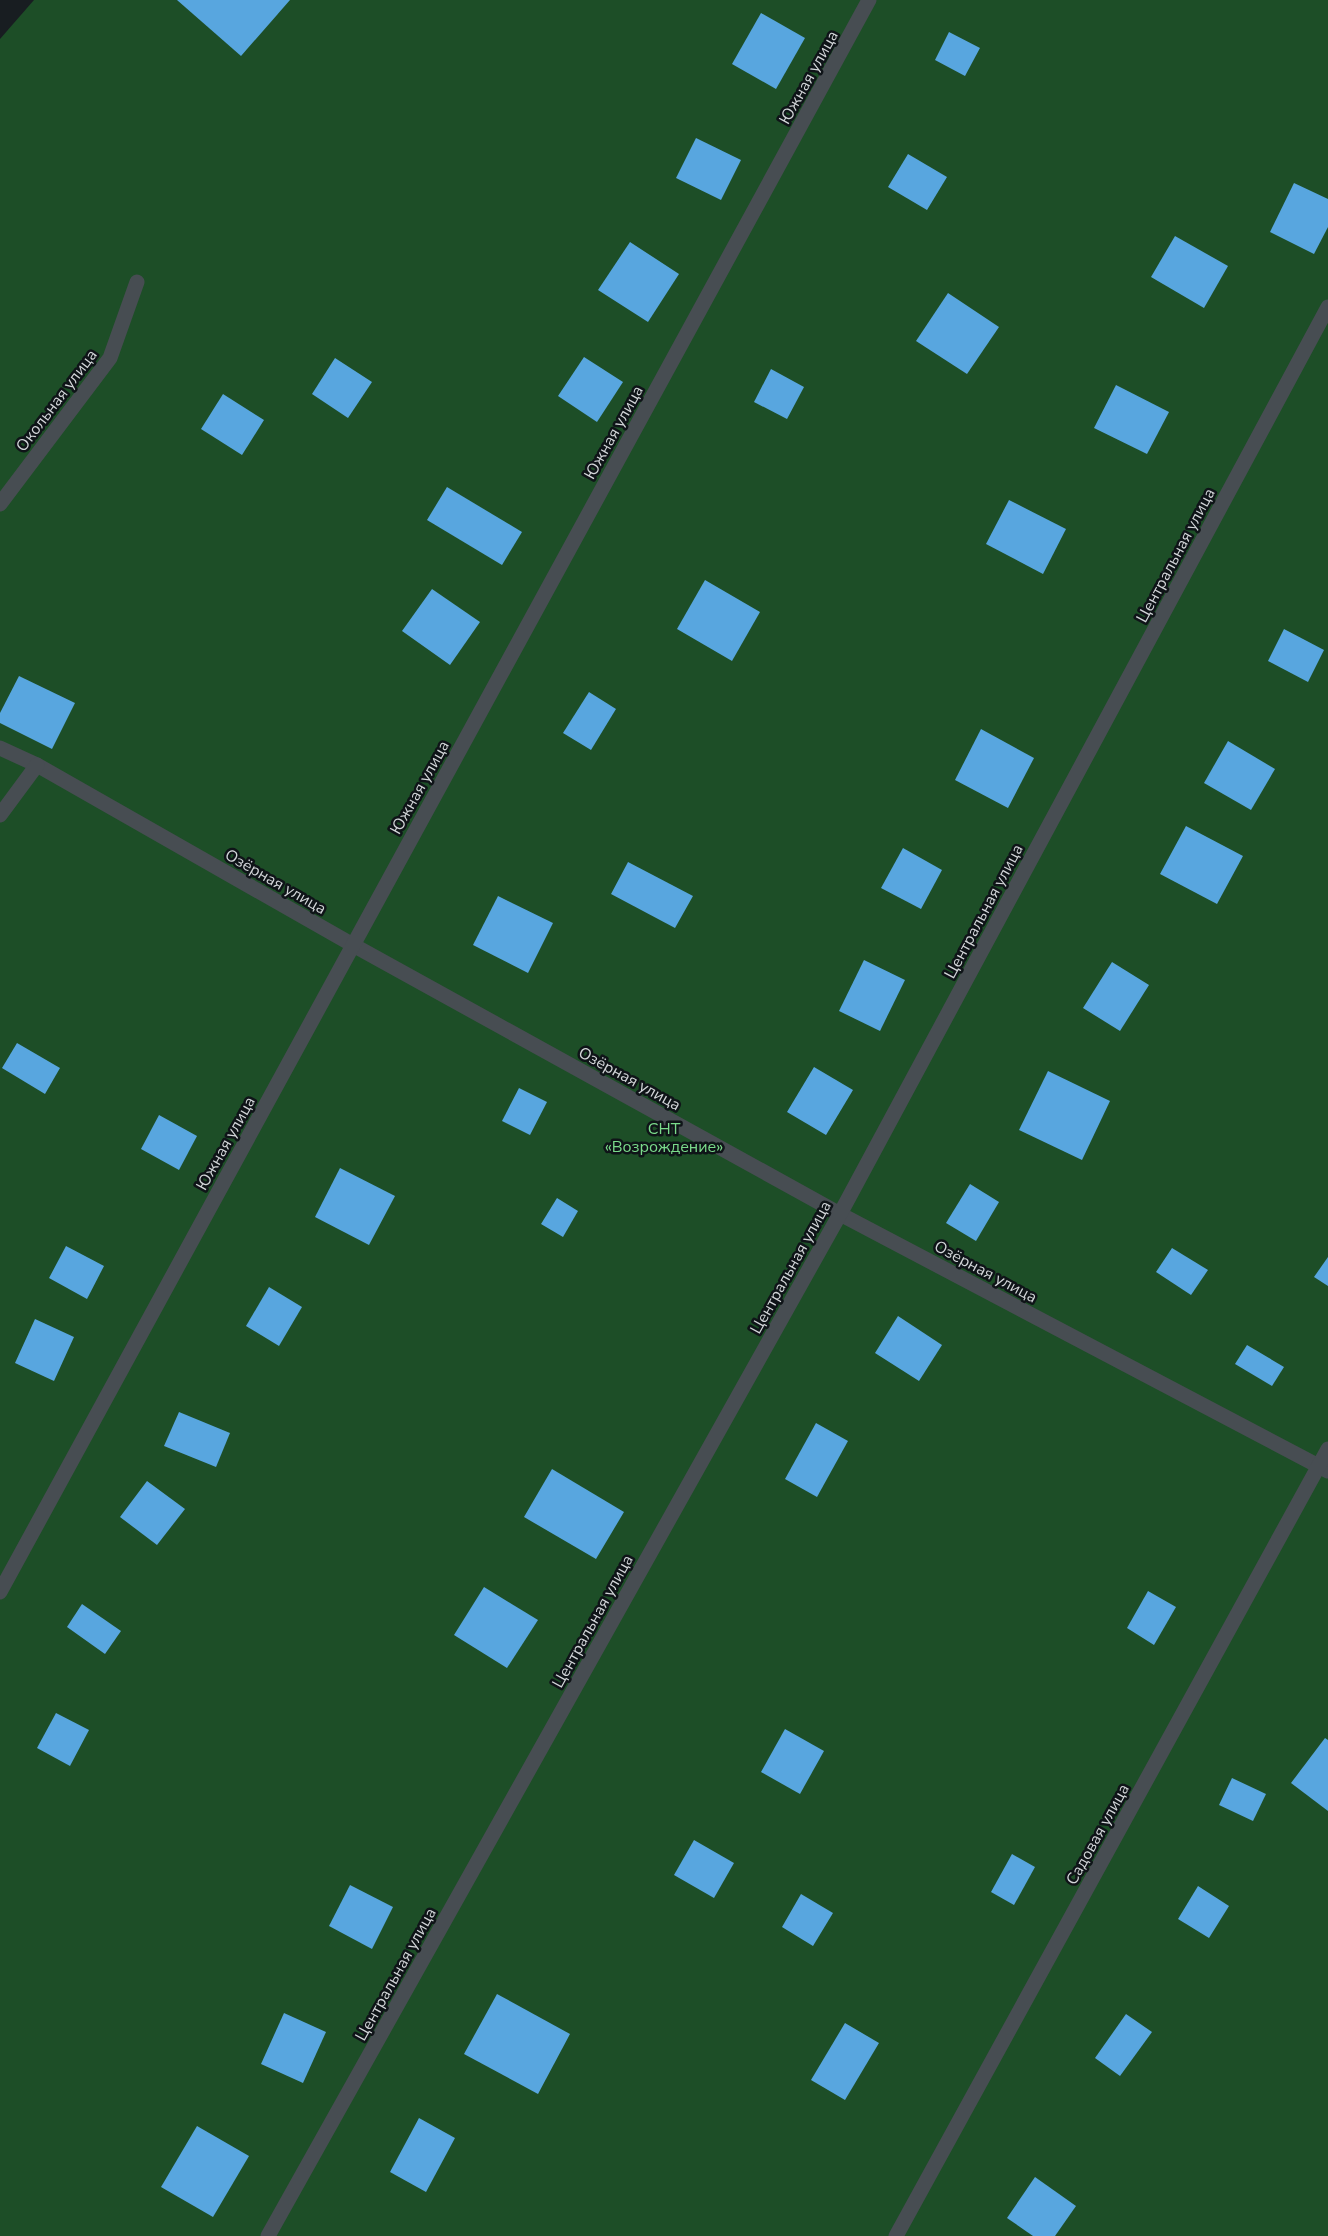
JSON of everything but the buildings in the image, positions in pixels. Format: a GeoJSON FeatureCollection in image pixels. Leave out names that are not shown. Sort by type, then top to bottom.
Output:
{"type":"FeatureCollection","features":[{"type":"Feature","properties":{"kind":"street","name":"Южная улица"},"geometry":{"type":"LineString","coordinates":[[0,1592],[869,0]]}},
{"type":"Feature","properties":{"kind":"street","name":"Окольная улица"},"geometry":{"type":"LineString","coordinates":[[0,504],[110,358],[137,282]]}},
{"type":"Feature","properties":{"kind":"street","name":"Центральная улица"},"geometry":{"type":"LineString","coordinates":[[268,2236],[840,1214],[1328,307]]}},
{"type":"Feature","properties":{"kind":"street","name":"Озёрная улица"},"geometry":{"type":"LineString","coordinates":[[0,748],[37,766],[353,945],[840,1214],[1323,1468]]}},
{"type":"Feature","properties":{"kind":"street"},"geometry":{"type":"LineString","coordinates":[[0,814],[37,766]]}},
{"type":"Feature","properties":{"kind":"street","name":"Садовая улица"},"geometry":{"type":"LineString","coordinates":[[896,2236],[1323,1468],[1328,1449]]}},
{"type":"Feature","properties":{"kind":"green space","name":"СНТ «Возрождение»"},"geometry":{"type":"Polygon","coordinates":[[[34,0],[1328,0],[1328,2236],[0,2236],[0,39],[34,0]]]}}]}
